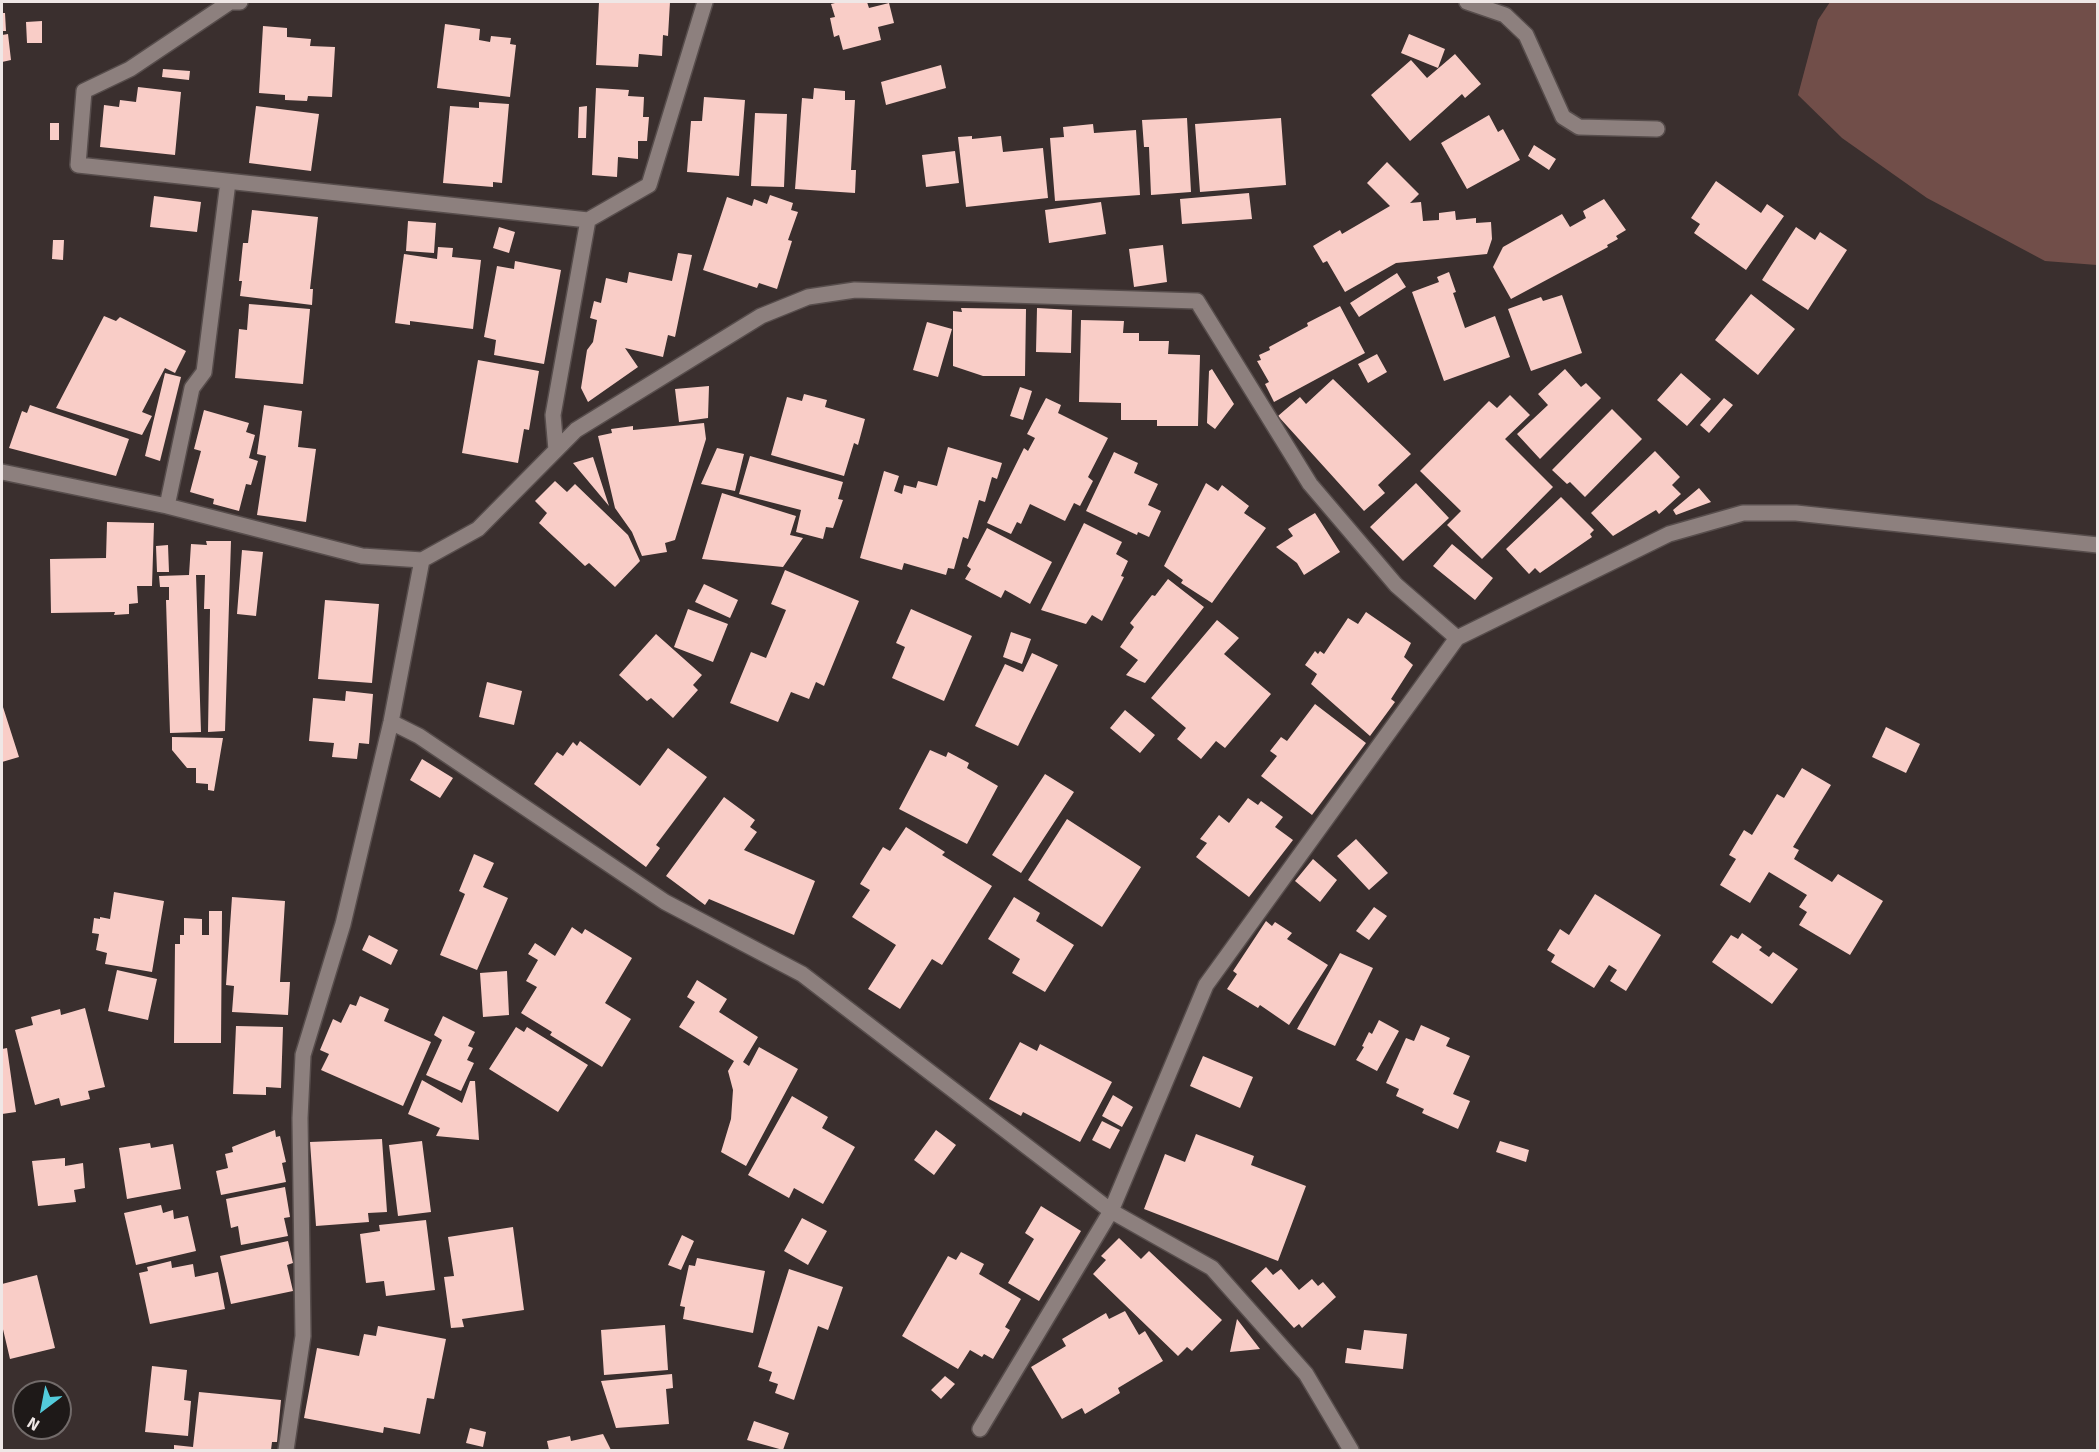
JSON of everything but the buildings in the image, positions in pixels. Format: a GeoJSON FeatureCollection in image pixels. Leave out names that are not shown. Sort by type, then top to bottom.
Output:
{"type":"FeatureCollection","features":[{"type":"Feature","properties":{"kind":"street"},"geometry":{"type":"LineString","coordinates":[[240,2],[230,2],[130,69],[84,92],[78,165],[588,220],[650,185],[705,2]]}},
{"type":"Feature","properties":{"kind":"street"},"geometry":{"type":"LineString","coordinates":[[1467,2],[1505,15],[1526,35],[1563,117],[1579,127],[1657,129]]}},
{"type":"Feature","properties":{"kind":"street"},"geometry":{"type":"LineString","coordinates":[[167,506],[192,388],[204,372],[228,182]]}},
{"type":"Feature","properties":{"kind":"street"},"geometry":{"type":"LineString","coordinates":[[556,450],[552,416],[588,220]]}},
{"type":"Feature","properties":{"kind":"street"},"geometry":{"type":"LineString","coordinates":[[2,472],[167,506],[362,556],[422,560],[478,528],[576,430],[761,316],[808,297],[855,290],[1197,302],[1310,484],[1396,585],[1457,638]]}},
{"type":"Feature","properties":{"kind":"street"},"geometry":{"type":"LineString","coordinates":[[980,1429],[1111,1211],[1206,985],[1457,638],[1669,534],[1743,513],[1796,513],[2097,545]]}},
{"type":"Feature","properties":{"kind":"street"},"geometry":{"type":"LineString","coordinates":[[286,1450],[303,1336],[300,1118],[303,1055],[343,924],[391,722],[422,560]]}},
{"type":"Feature","properties":{"kind":"street"},"geometry":{"type":"LineString","coordinates":[[391,722],[419,736],[665,902],[802,974],[1111,1211],[1212,1268],[1306,1374],[1351,1450]]}},
{"type":"Feature","properties":{"kind":"shaded area"},"geometry":{"type":"Polygon","coordinates":[[[1830,2],[2097,2],[2097,265],[2045,261],[1927,198],[1842,138],[1798,95],[1818,20],[1830,2]]]}}]}
